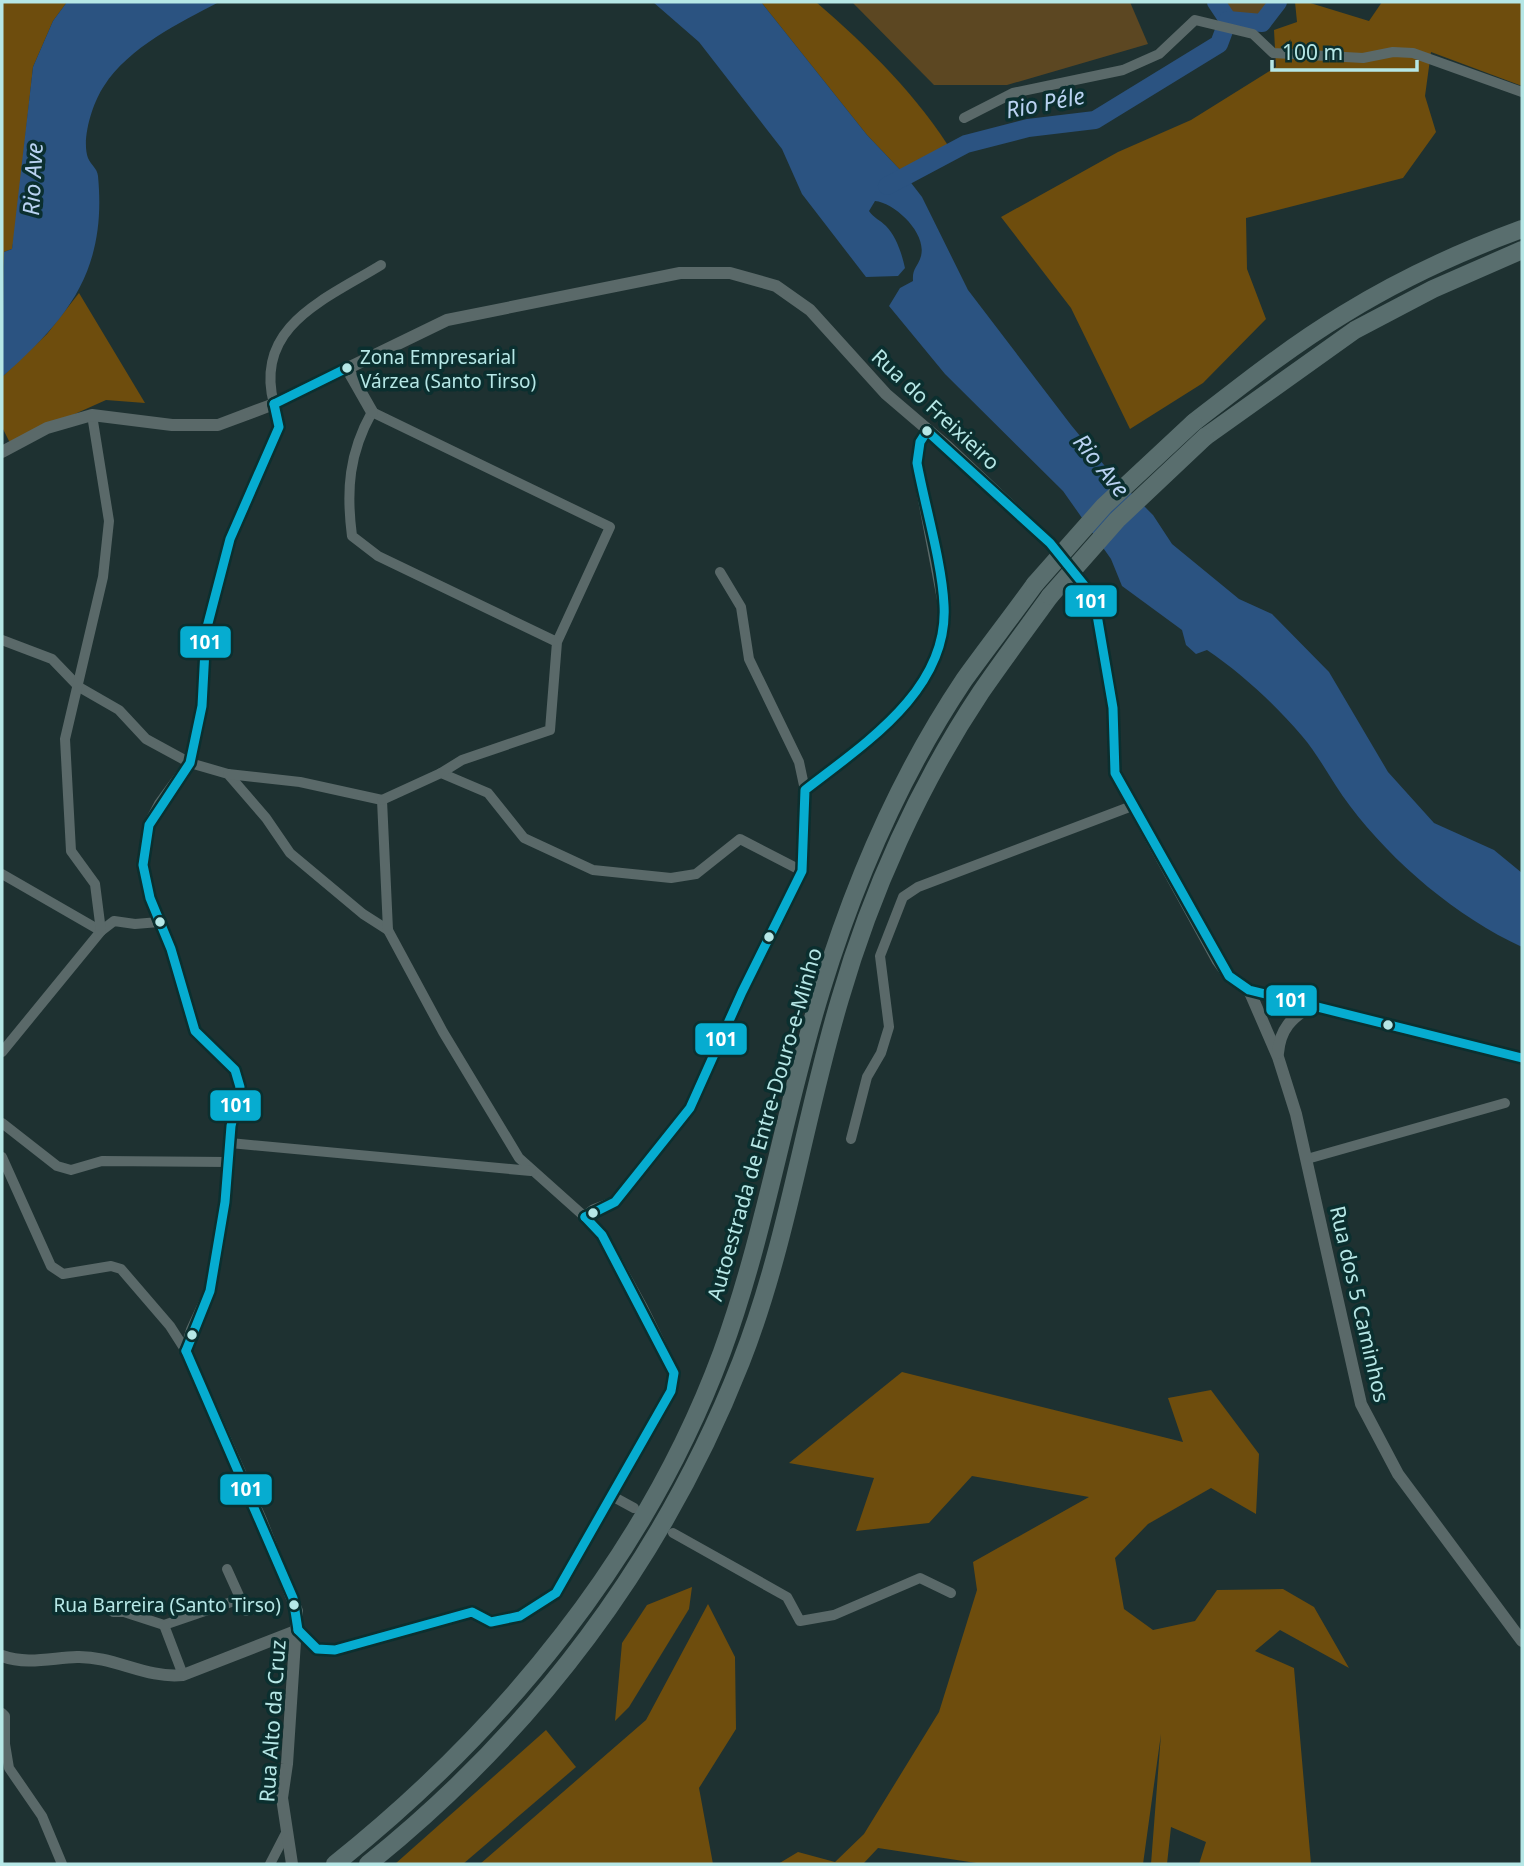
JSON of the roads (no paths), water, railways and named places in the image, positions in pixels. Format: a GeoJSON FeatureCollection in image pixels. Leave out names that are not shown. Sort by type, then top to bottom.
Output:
{"type":"FeatureCollection","features":[{"type":"Feature","properties":{"kind":"highway","name":"Autoestrada de Entre-Douro-e-Minho"},"geometry":{"type":"LineString","coordinates":[[335,1864],[465,1749],[547,1656],[617,1559],[678,1453],[721,1354],[755,1255],[821,992],[861,877],[909,774],[963,682],[1035,584],[1104,506],[1193,422],[1270,363],[1345,313],[1424,272],[1522,229]]}},
{"type":"Feature","properties":{"kind":"highway","name":"Autoestrada de Entre-Douro-e-Minho"},"geometry":{"type":"LineString","coordinates":[[368,1864],[481,1764],[565,1670],[635,1572],[696,1464],[741,1360],[774,1260],[840,998],[880,884],[940,761],[980,694],[1050,596],[1117,520],[1205,437],[1355,330],[1433,289],[1522,250]]}},
{"type":"Feature","properties":{"kind":"street"},"geometry":{"type":"LineString","coordinates":[[964,118],[1013,93],[1123,70],[1158,54],[1195,20],[1253,34],[1273,53],[1363,58],[1393,52],[1413,53],[1522,92]]}},
{"type":"Feature","properties":{"kind":"street"},"geometry":{"type":"LineString","coordinates":[[186,1351],[192,1330],[210,1291],[240,1087],[235,1069],[195,1031],[143,865],[149,825],[160,804],[190,764],[202,706],[206,631],[230,539],[279,427],[268,383],[271,354],[281,335],[321,302],[381,265]]}},
{"type":"Feature","properties":{"kind":"street","name":"Rua do Freixieiro"},"geometry":{"type":"LineString","coordinates":[[2,452],[47,428],[92,415],[172,425],[218,425],[274,404],[447,320],[680,273],[730,273],[776,286],[802,304],[886,394],[1049,543],[1084,585],[1097,615],[1113,708],[1115,773],[1218,961],[1228,976],[1249,990]]}},
{"type":"Feature","properties":{"kind":"street"},"geometry":{"type":"LineString","coordinates":[[2,640],[52,659],[79,687],[118,710],[146,739],[190,764],[228,774],[300,782],[382,800],[441,773],[462,760],[550,730],[557,642],[610,527],[372,412],[347,368]]}},
{"type":"Feature","properties":{"kind":"street"},"geometry":{"type":"LineString","coordinates":[[372,412],[359,435],[347,495],[352,536],[378,556],[557,642]]}},
{"type":"Feature","properties":{"kind":"street"},"geometry":{"type":"LineString","coordinates":[[92,415],[109,521],[103,577],[65,739],[71,851],[95,884],[101,931]]}},
{"type":"Feature","properties":{"kind":"street"},"geometry":{"type":"LineString","coordinates":[[805,790],[898,712],[923,683],[936,661],[946,628],[917,463],[920,442],[927,431]]}},
{"type":"Feature","properties":{"kind":"street"},"geometry":{"type":"LineString","coordinates":[[585,1217],[594,1210],[615,1202],[690,1108],[742,992],[802,871],[805,790],[799,762],[749,659],[741,607],[720,572]]}},
{"type":"Feature","properties":{"kind":"street"},"geometry":{"type":"LineString","coordinates":[[441,773],[488,793],[524,838],[593,870],[671,878],[696,874],[740,839],[802,871]]}},
{"type":"Feature","properties":{"kind":"street"},"geometry":{"type":"LineString","coordinates":[[228,774],[266,818],[290,853],[363,914],[388,930]]}},
{"type":"Feature","properties":{"kind":"street"},"geometry":{"type":"LineString","coordinates":[[2,1656],[13,1660],[78,1657],[109,1661],[162,1677],[183,1675],[298,1630],[317,1649],[335,1650],[472,1612],[491,1622],[520,1616],[556,1593],[671,1391],[674,1373],[602,1235],[519,1158],[443,1032],[388,930],[382,800]]}},
{"type":"Feature","properties":{"kind":"street"},"geometry":{"type":"LineString","coordinates":[[851,1139],[867,1077],[881,1053],[889,1027],[880,956],[903,897],[918,887],[1132,806]]}},
{"type":"Feature","properties":{"kind":"street"},"geometry":{"type":"LineString","coordinates":[[2,874],[101,931]]}},
{"type":"Feature","properties":{"kind":"street"},"geometry":{"type":"LineString","coordinates":[[2,1052],[101,931],[114,921],[135,924],[159,922]]}},
{"type":"Feature","properties":{"kind":"street"},"geometry":{"type":"LineString","coordinates":[[1249,990],[1522,1058]]}},
{"type":"Feature","properties":{"kind":"street","name":"Rua dos 5 Caminhos"},"geometry":{"type":"LineString","coordinates":[[1249,990],[1278,1057],[1307,1159],[1361,1404],[1398,1474],[1522,1641]]}},
{"type":"Feature","properties":{"kind":"street"},"geometry":{"type":"LineString","coordinates":[[1278,1057],[1279,1038],[1289,1022],[1312,1006]]}},
{"type":"Feature","properties":{"kind":"street"},"geometry":{"type":"LineString","coordinates":[[1307,1159],[1505,1103]]}},
{"type":"Feature","properties":{"kind":"street"},"geometry":{"type":"LineString","coordinates":[[2,1123],[58,1166],[71,1170],[102,1161],[228,1161]]}},
{"type":"Feature","properties":{"kind":"street"},"geometry":{"type":"LineString","coordinates":[[230,1143],[531,1171]]}},
{"type":"Feature","properties":{"kind":"street"},"geometry":{"type":"LineString","coordinates":[[2,1157],[51,1266],[63,1274],[111,1266],[121,1269],[162,1316],[186,1351]]}},
{"type":"Feature","properties":{"kind":"street","name":"Rua Alto da Cruz"},"geometry":{"type":"LineString","coordinates":[[186,1351],[293,1598],[298,1630],[282,1798],[292,1862]]}},
{"type":"Feature","properties":{"kind":"street"},"geometry":{"type":"LineString","coordinates":[[612,1496],[634,1508]]}},
{"type":"Feature","properties":{"kind":"street"},"geometry":{"type":"LineString","coordinates":[[673,1533],[787,1597],[800,1620],[834,1615],[920,1578],[951,1592]]}},
{"type":"Feature","properties":{"kind":"street"},"geometry":{"type":"LineString","coordinates":[[227,1569],[246,1611]]}},
{"type":"Feature","properties":{"kind":"street"},"geometry":{"type":"LineString","coordinates":[[113,1612],[124,1612],[164,1625],[240,1599]]}},
{"type":"Feature","properties":{"kind":"street"},"geometry":{"type":"LineString","coordinates":[[164,1625],[183,1675]]}},
{"type":"Feature","properties":{"kind":"street"},"geometry":{"type":"LineString","coordinates":[[2,1713],[5,1716],[6,1767],[42,1816],[62,1864]]}},
{"type":"Feature","properties":{"kind":"street"},"geometry":{"type":"LineString","coordinates":[[270,1864],[287,1831]]}},
{"type":"Feature","properties":{"kind":"water","name":"Rio Ave"},"geometry":{"type":"Polygon","coordinates":[[[67,2],[219,2],[156,37],[127,59],[104,86],[92,111],[86,141],[88,158],[98,176],[99,209],[96,239],[89,265],[78,290],[47,334],[2,377],[4,252],[12,249],[33,67],[53,21],[67,2]]]}},
{"type":"Feature","properties":{"kind":"water","name":"Rio Ave"},"geometry":{"type":"Polygon","coordinates":[[[653,2],[761,2],[867,135],[922,197],[968,290],[1071,425],[1109,471],[1153,515],[1172,544],[1239,599],[1272,614],[1329,672],[1388,772],[1434,823],[1494,850],[1522,873],[1522,947],[1450,904],[1406,868],[1367,827],[1344,798],[1309,744],[1269,701],[1207,650],[1196,654],[1186,645],[1182,630],[1122,586],[1111,559],[1063,491],[945,374],[889,306],[900,288],[913,281],[914,270],[921,256],[919,238],[908,221],[891,207],[875,201],[869,211],[893,235],[905,268],[898,276],[866,277],[802,194],[782,149],[699,42],[653,2]]]}},
{"type":"Feature","properties":{"kind":"waterway","name":"Rio Péle"},"geometry":{"type":"LineString","coordinates":[[1216,2],[1228,20]]}},
{"type":"Feature","properties":{"kind":"waterway","name":"Rio Péle"},"geometry":{"type":"LineString","coordinates":[[887,186],[966,144],[1028,128],[1095,120],[1219,44],[1228,20],[1262,23],[1278,2]]}},
{"type":"Feature","properties":{"kind":"place","name":"Zona Empresarial Várzea (Santo Tirso)"},"geometry":{"type":"Point","coordinates":[347,368]}},
{"type":"Feature","properties":{"kind":"place","name":"Rua Barreira (Santo Tirso)"},"geometry":{"type":"Point","coordinates":[294,1605]}}]}
